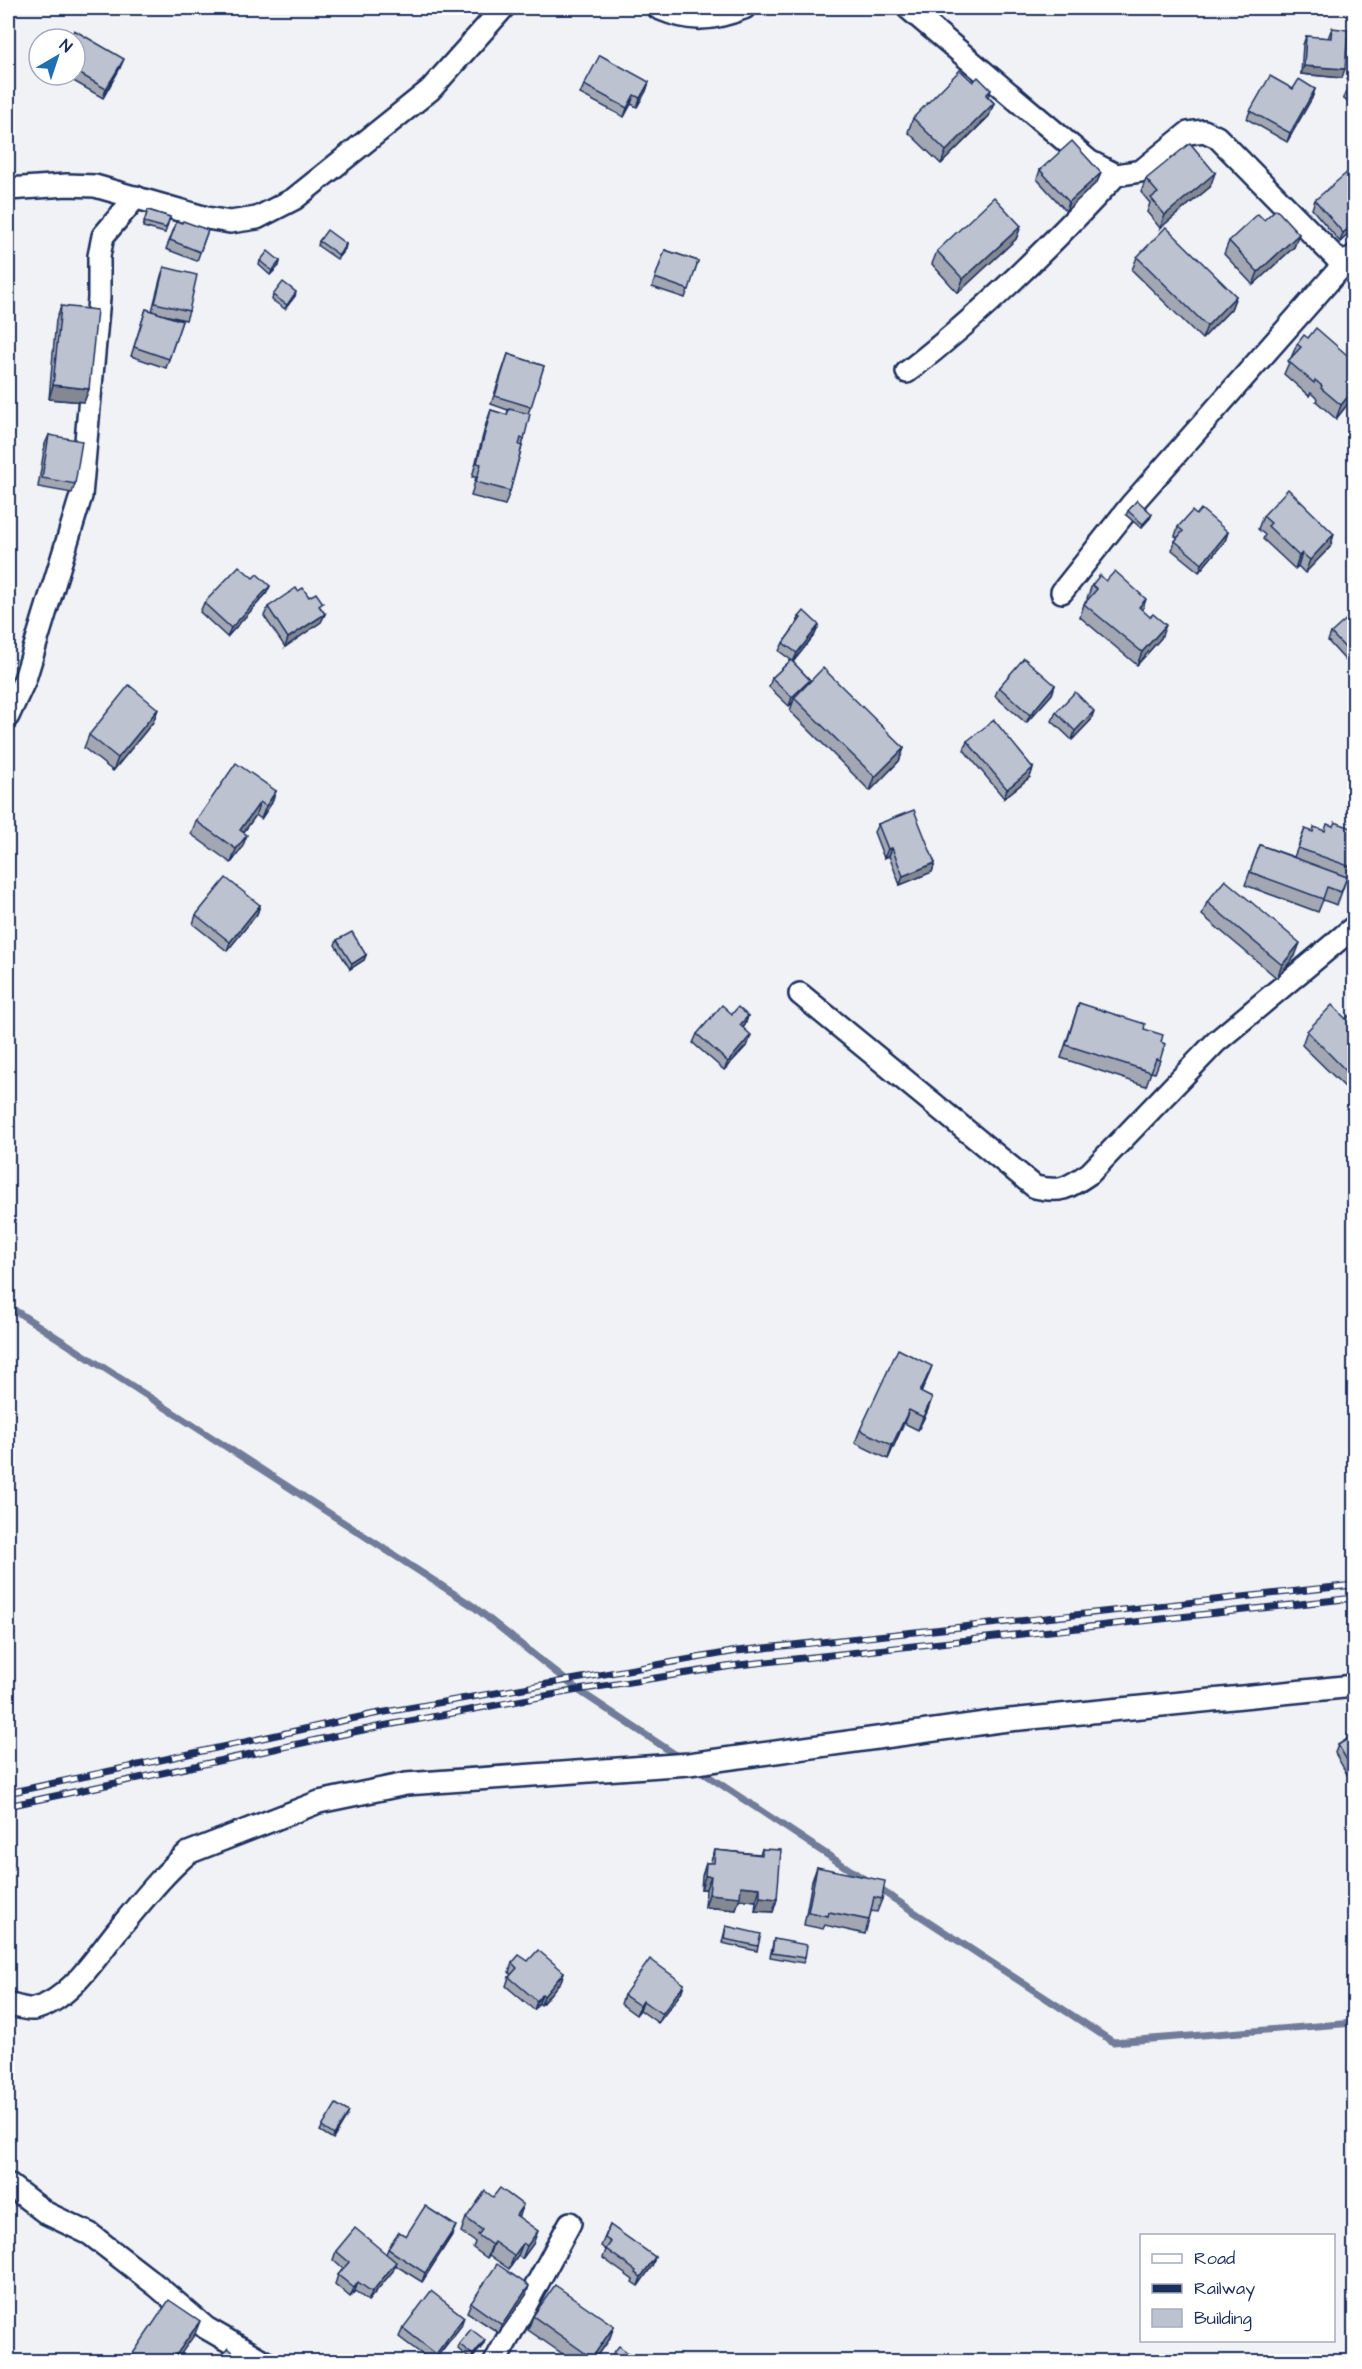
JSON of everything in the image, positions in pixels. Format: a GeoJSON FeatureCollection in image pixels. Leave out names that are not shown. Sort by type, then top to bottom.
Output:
{"type":"FeatureCollection","features":[{"type":"Feature","properties":{"kind":"street"},"geometry":{"type":"LineString","coordinates":[[8,189],[67,185],[95,186],[207,218],[230,222],[256,218],[294,199],[430,90],[503,8]]}},
{"type":"Feature","properties":{"kind":"street"},"geometry":{"type":"LineString","coordinates":[[658,8],[672,14],[702,20],[722,17],[744,8]]}},
{"type":"Feature","properties":{"kind":"street"},"geometry":{"type":"LineString","coordinates":[[908,8],[1089,161],[1116,175],[1140,171],[1188,133],[1204,131],[1217,137],[1349,260],[1131,505],[1062,592]]}},
{"type":"Feature","properties":{"kind":"street"},"geometry":{"type":"LineString","coordinates":[[907,372],[954,335],[1044,251],[1116,175]]}},
{"type":"Feature","properties":{"kind":"street"},"geometry":{"type":"LineString","coordinates":[[8,716],[25,680],[81,496],[99,298],[99,256],[103,236],[136,197]]}},
{"type":"Feature","properties":{"kind":"street"},"geometry":{"type":"LineString","coordinates":[[800,994],[1035,1187],[1052,1191],[1069,1188],[1090,1173],[1216,1042],[1354,927]]}},
{"type":"Feature","properties":{"kind":"street"},"geometry":{"type":"LineString","coordinates":[[8,2004],[33,2009],[50,2002],[74,1985],[145,1898],[173,1866],[188,1853],[319,1802],[406,1784],[689,1764],[1000,1721],[1354,1686]]}},
{"type":"Feature","properties":{"kind":"street"},"geometry":{"type":"LineString","coordinates":[[8,2184],[46,2213],[90,2234],[206,2328],[265,2361]]}},
{"type":"Feature","properties":{"kind":"street"},"geometry":{"type":"LineString","coordinates":[[495,2361],[570,2223]]}},
{"type":"Feature","properties":{"kind":"building"},"geometry":{"type":"Polygon","coordinates":[[[1332,28],[1348,30],[1345,69],[1304,66],[1306,36],[1331,38],[1332,28]]]}},
{"type":"Feature","properties":{"kind":"building"},"geometry":{"type":"Polygon","coordinates":[[[87,38],[124,59],[106,89],[87,78],[87,38]]]}},
{"type":"Feature","properties":{"kind":"building"},"geometry":{"type":"Polygon","coordinates":[[[600,55],[649,82],[640,98],[634,95],[627,108],[584,85],[600,55]]]}},
{"type":"Feature","properties":{"kind":"building"},"geometry":{"type":"Polygon","coordinates":[[[960,70],[973,82],[978,77],[991,90],[986,95],[994,103],[946,151],[913,118],[960,70]]]}},
{"type":"Feature","properties":{"kind":"building"},"geometry":{"type":"Polygon","coordinates":[[[1270,76],[1293,89],[1299,79],[1315,89],[1290,133],[1250,111],[1270,76]]]}},
{"type":"Feature","properties":{"kind":"building"},"geometry":{"type":"Polygon","coordinates":[[[1352,86],[1354,87],[1354,102],[1345,94],[1352,86]]]}},
{"type":"Feature","properties":{"kind":"building"},"geometry":{"type":"Polygon","coordinates":[[[1072,141],[1101,173],[1069,202],[1040,170],[1072,141]]]}},
{"type":"Feature","properties":{"kind":"building"},"geometry":{"type":"Polygon","coordinates":[[[1190,143],[1215,173],[1165,215],[1151,198],[1158,193],[1146,179],[1190,143]]]}},
{"type":"Feature","properties":{"kind":"building"},"geometry":{"type":"Polygon","coordinates":[[[1350,170],[1354,176],[1354,223],[1343,233],[1315,200],[1350,170]]]}},
{"type":"Feature","properties":{"kind":"building"},"geometry":{"type":"Polygon","coordinates":[[[994,197],[1021,226],[963,279],[937,251],[994,197]]]}},
{"type":"Feature","properties":{"kind":"building"},"geometry":{"type":"Polygon","coordinates":[[[1276,209],[1299,234],[1258,272],[1229,241],[1258,214],[1264,220],[1276,209]]]}},
{"type":"Feature","properties":{"kind":"building"},"geometry":{"type":"Polygon","coordinates":[[[148,210],[170,217],[166,228],[144,222],[148,210]]]}},
{"type":"Feature","properties":{"kind":"building"},"geometry":{"type":"Polygon","coordinates":[[[177,221],[208,230],[200,252],[170,240],[177,221]]]}},
{"type":"Feature","properties":{"kind":"building"},"geometry":{"type":"Polygon","coordinates":[[[1166,227],[1236,296],[1207,326],[1137,257],[1166,227]]]}},
{"type":"Feature","properties":{"kind":"building"},"geometry":{"type":"Polygon","coordinates":[[[327,230],[346,244],[339,255],[319,241],[327,230]]]}},
{"type":"Feature","properties":{"kind":"building"},"geometry":{"type":"Polygon","coordinates":[[[665,250],[698,261],[689,290],[655,278],[665,250]]]}},
{"type":"Feature","properties":{"kind":"building"},"geometry":{"type":"Polygon","coordinates":[[[268,251],[280,261],[272,271],[260,261],[268,251]]]}},
{"type":"Feature","properties":{"kind":"building"},"geometry":{"type":"Polygon","coordinates":[[[164,267],[197,275],[189,311],[155,303],[164,267]]]}},
{"type":"Feature","properties":{"kind":"building"},"geometry":{"type":"Polygon","coordinates":[[[283,282],[296,292],[287,305],[273,295],[283,282]]]}},
{"type":"Feature","properties":{"kind":"building"},"geometry":{"type":"Polygon","coordinates":[[[61,306],[97,310],[89,389],[53,385],[61,306]]]}},
{"type":"Feature","properties":{"kind":"building"},"geometry":{"type":"Polygon","coordinates":[[[146,309],[182,321],[169,359],[134,347],[146,309]]]}},
{"type":"Feature","properties":{"kind":"building"},"geometry":{"type":"Polygon","coordinates":[[[1316,328],[1354,361],[1354,389],[1341,405],[1315,380],[1314,383],[1288,361],[1301,347],[1297,344],[1304,335],[1308,338],[1316,328]]]}},
{"type":"Feature","properties":{"kind":"building"},"geometry":{"type":"Polygon","coordinates":[[[508,354],[544,366],[531,407],[495,396],[508,354]]]}},
{"type":"Feature","properties":{"kind":"building"},"geometry":{"type":"Polygon","coordinates":[[[509,409],[530,414],[524,439],[521,438],[519,445],[522,446],[510,491],[476,482],[481,464],[477,463],[491,410],[507,415],[509,409]]]}},
{"type":"Feature","properties":{"kind":"building"},"geometry":{"type":"Polygon","coordinates":[[[49,435],[82,441],[75,484],[42,478],[49,435]]]}},
{"type":"Feature","properties":{"kind":"building"},"geometry":{"type":"Polygon","coordinates":[[[1288,489],[1334,534],[1310,560],[1302,553],[1299,556],[1268,526],[1271,523],[1263,516],[1288,489]]]}},
{"type":"Feature","properties":{"kind":"building"},"geometry":{"type":"Polygon","coordinates":[[[1137,500],[1152,514],[1143,524],[1128,511],[1137,500]]]}},
{"type":"Feature","properties":{"kind":"building"},"geometry":{"type":"Polygon","coordinates":[[[1201,509],[1228,532],[1202,564],[1175,541],[1183,531],[1178,527],[1192,511],[1196,515],[1201,509]]]}},
{"type":"Feature","properties":{"kind":"building"},"geometry":{"type":"Polygon","coordinates":[[[239,566],[253,578],[257,574],[270,586],[231,628],[204,603],[239,566]]]}},
{"type":"Feature","properties":{"kind":"building"},"geometry":{"type":"Polygon","coordinates":[[[1115,571],[1146,599],[1139,607],[1150,617],[1153,614],[1166,625],[1142,652],[1084,604],[1097,589],[1092,585],[1100,575],[1106,581],[1115,571]]]}},
{"type":"Feature","properties":{"kind":"building"},"geometry":{"type":"Polygon","coordinates":[[[296,588],[298,591],[303,588],[309,597],[316,593],[323,603],[319,606],[325,614],[288,638],[268,607],[296,588]]]}},
{"type":"Feature","properties":{"kind":"building"},"geometry":{"type":"Polygon","coordinates":[[[804,611],[819,625],[797,653],[783,643],[804,611]]]}},
{"type":"Feature","properties":{"kind":"building"},"geometry":{"type":"Polygon","coordinates":[[[1351,615],[1354,619],[1354,657],[1331,633],[1351,615]]]}},
{"type":"Feature","properties":{"kind":"building"},"geometry":{"type":"Polygon","coordinates":[[[1024,658],[1055,685],[1030,715],[999,687],[1024,658]]]}},
{"type":"Feature","properties":{"kind":"building"},"geometry":{"type":"Polygon","coordinates":[[[791,660],[810,680],[792,697],[772,678],[791,660]]]}},
{"type":"Feature","properties":{"kind":"building"},"geometry":{"type":"Polygon","coordinates":[[[823,668],[904,748],[875,777],[794,698],[823,668]]]}},
{"type":"Feature","properties":{"kind":"building"},"geometry":{"type":"Polygon","coordinates":[[[129,685],[158,709],[118,758],[89,735],[129,685]]]}},
{"type":"Feature","properties":{"kind":"building"},"geometry":{"type":"Polygon","coordinates":[[[1075,692],[1094,711],[1075,731],[1056,712],[1075,692]]]}},
{"type":"Feature","properties":{"kind":"building"},"geometry":{"type":"Polygon","coordinates":[[[994,720],[1033,768],[1007,789],[967,741],[994,720]]]}},
{"type":"Feature","properties":{"kind":"building"},"geometry":{"type":"Polygon","coordinates":[[[236,763],[276,791],[266,806],[260,802],[240,830],[247,835],[236,849],[196,821],[236,763]]]}},
{"type":"Feature","properties":{"kind":"building"},"geometry":{"type":"Polygon","coordinates":[[[914,810],[935,863],[903,876],[892,848],[888,849],[878,824],[914,810]]]}},
{"type":"Feature","properties":{"kind":"building"},"geometry":{"type":"Polygon","coordinates":[[[1335,822],[1354,829],[1354,868],[1298,848],[1305,829],[1313,832],[1314,827],[1325,831],[1327,824],[1333,826],[1335,822]]]}},
{"type":"Feature","properties":{"kind":"building"},"geometry":{"type":"Polygon","coordinates":[[[1260,845],[1347,877],[1341,892],[1327,887],[1323,899],[1250,872],[1260,845]]]}},
{"type":"Feature","properties":{"kind":"building"},"geometry":{"type":"Polygon","coordinates":[[[226,878],[260,905],[230,942],[196,915],[226,878]]]}},
{"type":"Feature","properties":{"kind":"building"},"geometry":{"type":"Polygon","coordinates":[[[1225,880],[1300,943],[1282,965],[1207,902],[1225,880]]]}},
{"type":"Feature","properties":{"kind":"building"},"geometry":{"type":"Polygon","coordinates":[[[352,932],[366,955],[352,964],[337,940],[352,932]]]}},
{"type":"Feature","properties":{"kind":"building"},"geometry":{"type":"Polygon","coordinates":[[[1079,1003],[1145,1024],[1144,1029],[1163,1035],[1161,1042],[1165,1044],[1160,1060],[1156,1059],[1151,1072],[1066,1045],[1079,1003]]]}},
{"type":"Feature","properties":{"kind":"building"},"geometry":{"type":"Polygon","coordinates":[[[722,1005],[732,1014],[738,1007],[748,1016],[740,1025],[751,1035],[728,1062],[697,1034],[722,1005]]]}},
{"type":"Feature","properties":{"kind":"building"},"geometry":{"type":"Polygon","coordinates":[[[1332,1005],[1346,1019],[1350,1015],[1354,1018],[1354,1079],[1307,1031],[1332,1005]]]}},
{"type":"Feature","properties":{"kind":"building"},"geometry":{"type":"Polygon","coordinates":[[[898,1349],[932,1366],[920,1392],[932,1398],[923,1417],[909,1410],[892,1445],[860,1430],[898,1349]]]}},
{"type":"Feature","properties":{"kind":"building"},"geometry":{"type":"Polygon","coordinates":[[[1354,1730],[1354,1772],[1338,1745],[1351,1737],[1349,1734],[1354,1730]]]}},
{"type":"Feature","properties":{"kind":"building"},"geometry":{"type":"Polygon","coordinates":[[[762,1849],[781,1850],[777,1899],[760,1897],[760,1888],[741,1886],[740,1897],[709,1894],[711,1876],[705,1876],[706,1863],[714,1863],[715,1850],[762,1855],[762,1849]]]}},
{"type":"Feature","properties":{"kind":"building"},"geometry":{"type":"Polygon","coordinates":[[[817,1867],[885,1881],[882,1899],[874,1897],[869,1920],[829,1912],[828,1916],[808,1912],[817,1867]]]}},
{"type":"Feature","properties":{"kind":"building"},"geometry":{"type":"Polygon","coordinates":[[[726,1926],[761,1934],[758,1946],[724,1939],[726,1926]]]}},
{"type":"Feature","properties":{"kind":"building"},"geometry":{"type":"Polygon","coordinates":[[[774,1939],[807,1945],[805,1958],[772,1953],[774,1939]]]}},
{"type":"Feature","properties":{"kind":"building"},"geometry":{"type":"Polygon","coordinates":[[[538,1950],[564,1972],[537,2001],[509,1977],[517,1968],[512,1963],[519,1955],[528,1961],[538,1950]]]}},
{"type":"Feature","properties":{"kind":"building"},"geometry":{"type":"Polygon","coordinates":[[[650,1959],[684,1984],[662,2014],[643,2001],[640,2006],[624,1995],[650,1959]]]}},
{"type":"Feature","properties":{"kind":"building"},"geometry":{"type":"Polygon","coordinates":[[[336,2104],[349,2112],[334,2135],[322,2127],[336,2104]]]}},
{"type":"Feature","properties":{"kind":"building"},"geometry":{"type":"Polygon","coordinates":[[[500,2188],[523,2205],[516,2215],[538,2231],[527,2246],[523,2243],[514,2256],[494,2242],[492,2245],[478,2235],[482,2230],[466,2218],[485,2191],[493,2197],[500,2188]]]}},
{"type":"Feature","properties":{"kind":"building"},"geometry":{"type":"Polygon","coordinates":[[[425,2206],[456,2226],[425,2273],[388,2249],[399,2232],[406,2236],[425,2206]]]}},
{"type":"Feature","properties":{"kind":"building"},"geometry":{"type":"Polygon","coordinates":[[[610,2225],[655,2257],[641,2277],[606,2249],[611,2242],[605,2238],[610,2225]]]}},
{"type":"Feature","properties":{"kind":"building"},"geometry":{"type":"Polygon","coordinates":[[[355,2228],[396,2262],[372,2292],[358,2282],[354,2288],[338,2275],[349,2262],[336,2251],[355,2228]]]}},
{"type":"Feature","properties":{"kind":"building"},"geometry":{"type":"Polygon","coordinates":[[[497,2264],[529,2286],[502,2325],[471,2303],[497,2264]]]}},
{"type":"Feature","properties":{"kind":"building"},"geometry":{"type":"Polygon","coordinates":[[[555,2285],[614,2326],[592,2358],[533,2316],[555,2285]]]}},
{"type":"Feature","properties":{"kind":"building"},"geometry":{"type":"Polygon","coordinates":[[[431,2291],[464,2317],[436,2354],[403,2328],[431,2291]]]}},
{"type":"Feature","properties":{"kind":"building"},"geometry":{"type":"Polygon","coordinates":[[[169,2300],[200,2321],[172,2361],[128,2361],[169,2300]]]}},
{"type":"Feature","properties":{"kind":"building"},"geometry":{"type":"Polygon","coordinates":[[[471,2329],[485,2340],[473,2355],[459,2344],[471,2329]]]}},
{"type":"Feature","properties":{"kind":"building"},"geometry":{"type":"Polygon","coordinates":[[[619,2346],[639,2361],[607,2361],[619,2346]]]}},
{"type":"Feature","properties":{"kind":"building"},"geometry":{"type":"Polygon","coordinates":[[[228,2348],[244,2361],[217,2361],[228,2348]]]}},
{"type":"Feature","properties":{"kind":"building"},"geometry":{"type":"Polygon","coordinates":[[[533,2356],[540,2361],[530,2361],[533,2356]]]}},
{"type":"Feature","properties":{"kind":"waterway"},"geometry":{"type":"LineString","coordinates":[[8,1306],[473,1606],[578,1690],[682,1759]]}},
{"type":"Feature","properties":{"kind":"waterway"},"geometry":{"type":"LineString","coordinates":[[696,1768],[867,1881]]}},
{"type":"Feature","properties":{"kind":"waterway"},"geometry":{"type":"LineString","coordinates":[[876,1887],[1113,2042],[1354,2023]]}},
{"type":"Feature","properties":{"kind":"railway"},"geometry":{"type":"LineString","coordinates":[[8,1793],[374,1714],[737,1651],[1354,1585]]}},
{"type":"Feature","properties":{"kind":"railway"},"geometry":{"type":"LineString","coordinates":[[8,1806],[377,1727],[578,1690],[739,1665],[1354,1598]]}}]}
